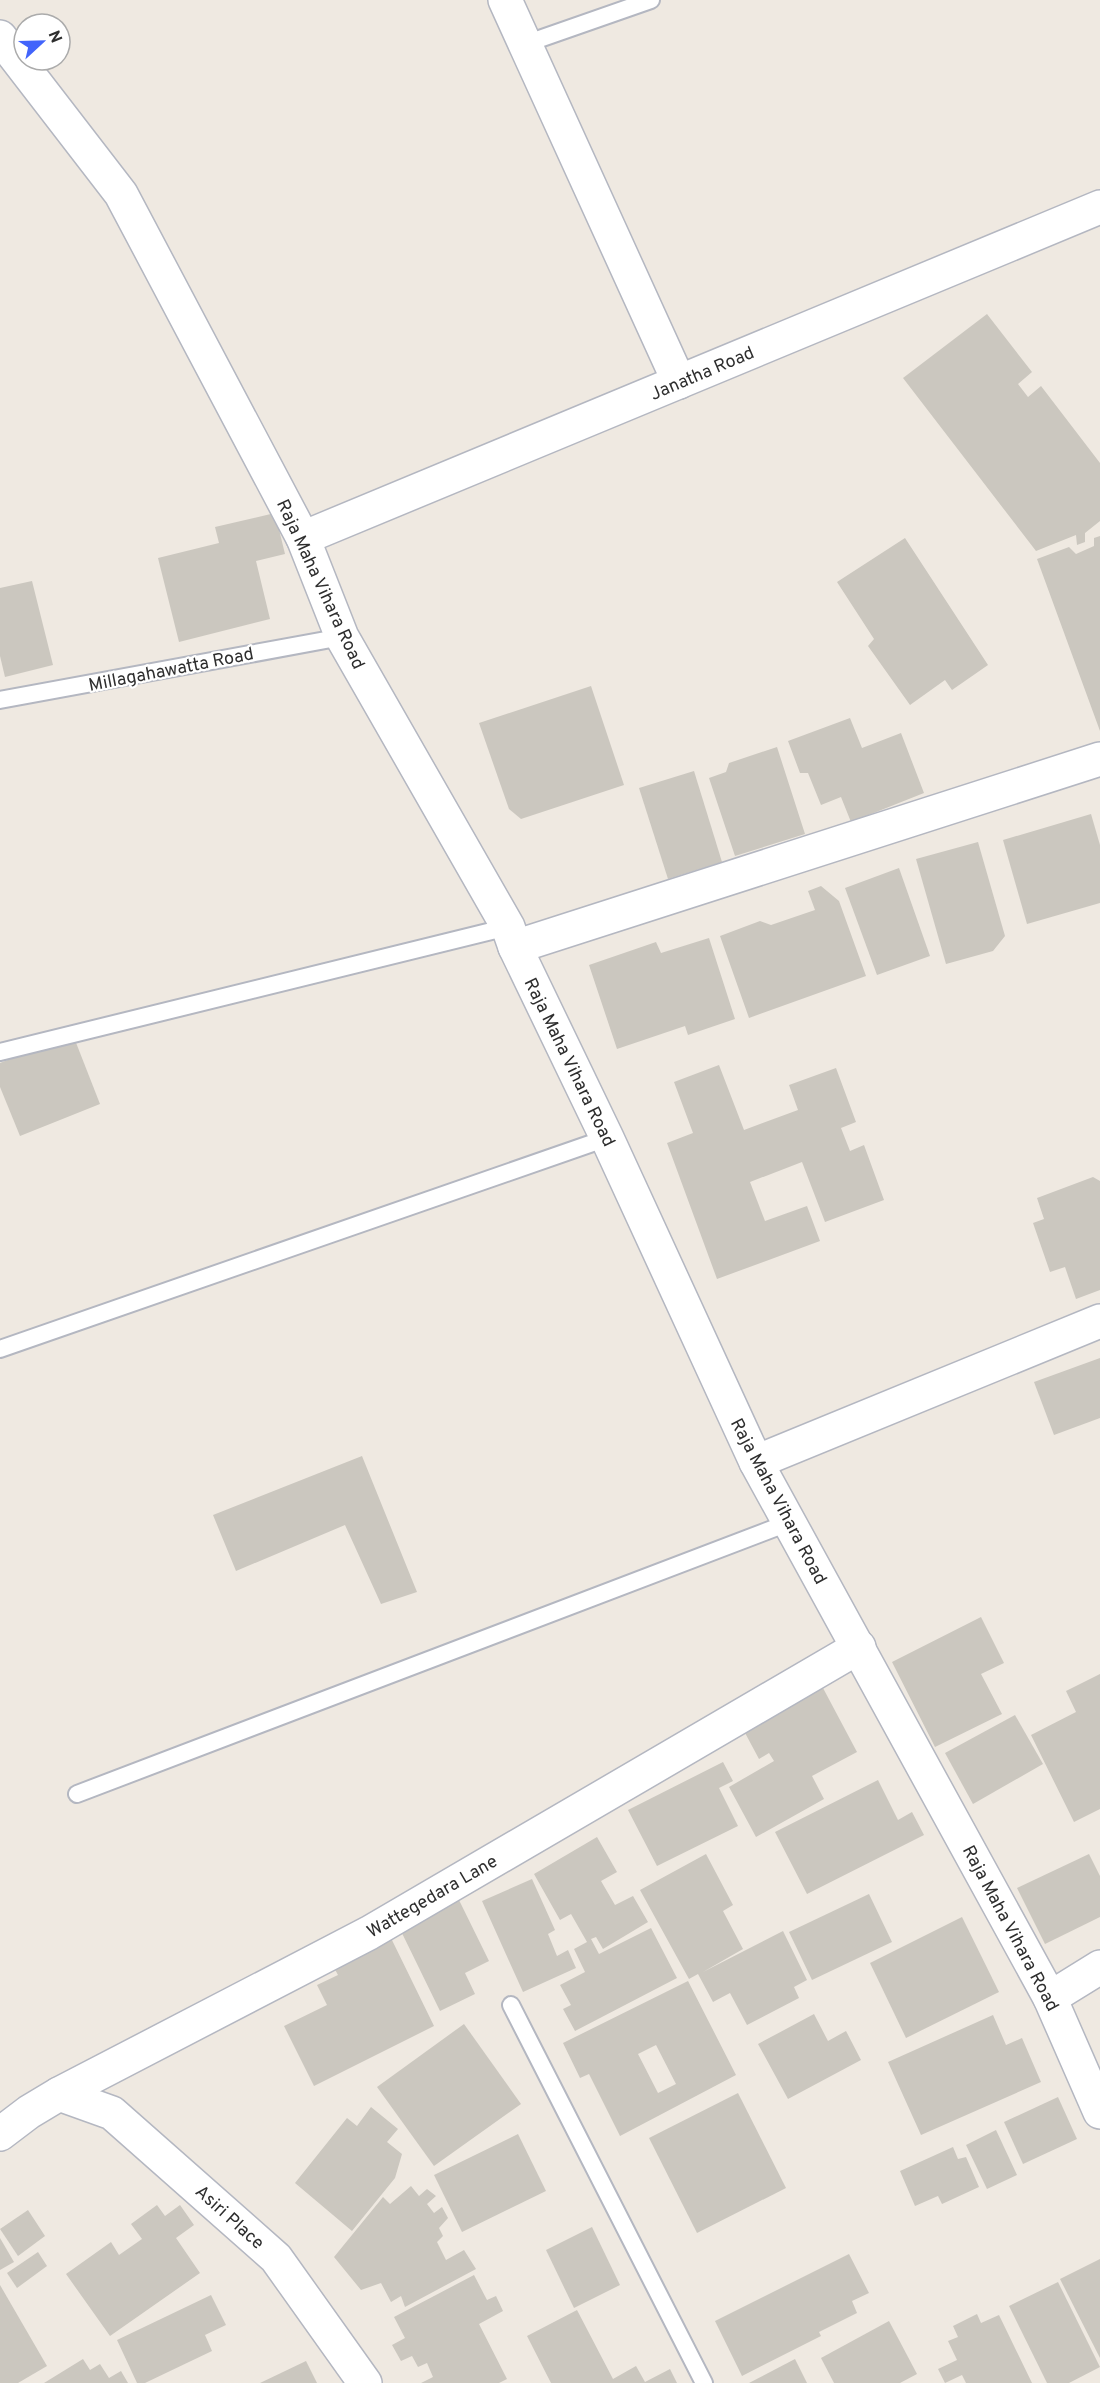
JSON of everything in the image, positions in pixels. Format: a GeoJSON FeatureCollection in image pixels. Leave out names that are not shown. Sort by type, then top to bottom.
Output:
{"type":"FeatureCollection","features":[{"type":"Feature","properties":{"kind":"street"},"geometry":{"type":"LineString","coordinates":[[505,0],[679,382]]}},
{"type":"Feature","properties":{"kind":"street","name":"Raja Maha Vihara Road"},"geometry":{"type":"LineString","coordinates":[[0,37],[121,194],[303,538],[342,637],[512,937],[756,1462],[1050,1998],[1100,2112]]}},
{"type":"Feature","properties":{"kind":"street","name":"Janatha Road"},"geometry":{"type":"LineString","coordinates":[[303,538],[1100,207]]}},
{"type":"Feature","properties":{"kind":"street"},"geometry":{"type":"LineString","coordinates":[[512,937],[1100,759]]}},
{"type":"Feature","properties":{"kind":"street"},"geometry":{"type":"LineString","coordinates":[[756,1462],[1100,1321]]}},
{"type":"Feature","properties":{"kind":"street","name":"Wattegedara Lane"},"geometry":{"type":"LineString","coordinates":[[0,2134],[29,2112],[59,2094],[369,1934],[859,1647]]}},
{"type":"Feature","properties":{"kind":"street"},"geometry":{"type":"LineString","coordinates":[[1050,1998],[1100,1967]]}},
{"type":"Feature","properties":{"kind":"street","name":"Asiri Place"},"geometry":{"type":"LineString","coordinates":[[59,2094],[112,2113],[276,2258],[365,2383]]}},
{"type":"Feature","properties":{"kind":"lane"},"geometry":{"type":"LineString","coordinates":[[525,44],[651,0]]}},
{"type":"Feature","properties":{"kind":"lane","name":"Millagahawatta Road"},"geometry":{"type":"LineString","coordinates":[[0,700],[342,637]]}},
{"type":"Feature","properties":{"kind":"lane"},"geometry":{"type":"LineString","coordinates":[[0,1052],[512,937]]}},
{"type":"Feature","properties":{"kind":"lane"},"geometry":{"type":"LineString","coordinates":[[0,1349],[607,1138]]}},
{"type":"Feature","properties":{"kind":"lane"},"geometry":{"type":"LineString","coordinates":[[77,1794],[788,1523]]}},
{"type":"Feature","properties":{"kind":"lane"},"geometry":{"type":"LineString","coordinates":[[511,2005],[704,2383]]}},
{"type":"Feature","properties":{"kind":"building"},"geometry":{"type":"Polygon","coordinates":[[[987,314],[1032,372],[1018,384],[1028,397],[1041,386],[1100,463],[1100,521],[1085,533],[1085,542],[1077,545],[1076,535],[1036,551],[903,378],[987,314]]]}},
{"type":"Feature","properties":{"kind":"building"},"geometry":{"type":"Polygon","coordinates":[[[275,513],[285,554],[256,561],[270,619],[179,642],[158,558],[219,543],[215,527],[275,513]]]}},
{"type":"Feature","properties":{"kind":"building"},"geometry":{"type":"Polygon","coordinates":[[[1100,536],[1100,731],[1037,559],[1069,547],[1076,554],[1094,546],[1094,538],[1100,536]]]}},
{"type":"Feature","properties":{"kind":"building"},"geometry":{"type":"Polygon","coordinates":[[[905,538],[988,665],[952,690],[945,680],[910,705],[868,646],[874,639],[837,582],[905,538]]]}},
{"type":"Feature","properties":{"kind":"building"},"geometry":{"type":"Polygon","coordinates":[[[32,581],[53,665],[5,677],[0,656],[0,588],[32,581]]]}},
{"type":"Feature","properties":{"kind":"building"},"geometry":{"type":"Polygon","coordinates":[[[591,686],[624,785],[521,819],[509,809],[479,723],[591,686]]]}},
{"type":"Feature","properties":{"kind":"building"},"geometry":{"type":"Polygon","coordinates":[[[850,718],[862,748],[901,733],[924,793],[851,822],[841,797],[821,805],[808,773],[800,773],[788,741],[850,718]]]}},
{"type":"Feature","properties":{"kind":"building"},"geometry":{"type":"Polygon","coordinates":[[[777,747],[805,834],[735,856],[709,778],[726,772],[729,763],[777,747]]]}},
{"type":"Feature","properties":{"kind":"building"},"geometry":{"type":"Polygon","coordinates":[[[694,771],[722,862],[668,879],[639,788],[694,771]]]}},
{"type":"Feature","properties":{"kind":"building"},"geometry":{"type":"Polygon","coordinates":[[[1091,814],[1100,845],[1100,903],[1027,924],[1003,840],[1091,814]]]}},
{"type":"Feature","properties":{"kind":"building"},"geometry":{"type":"Polygon","coordinates":[[[978,842],[1005,936],[993,951],[946,964],[916,859],[978,842]]]}},
{"type":"Feature","properties":{"kind":"building"},"geometry":{"type":"Polygon","coordinates":[[[899,868],[930,956],[877,975],[845,888],[899,868]]]}},
{"type":"Feature","properties":{"kind":"building"},"geometry":{"type":"Polygon","coordinates":[[[821,886],[839,901],[866,976],[749,1018],[720,936],[760,921],[771,925],[815,910],[808,891],[821,886]]]}},
{"type":"Feature","properties":{"kind":"building"},"geometry":{"type":"Polygon","coordinates":[[[709,938],[735,1019],[688,1035],[685,1026],[617,1049],[589,965],[656,942],[661,953],[709,938]]]}},
{"type":"Feature","properties":{"kind":"building"},"geometry":{"type":"Polygon","coordinates":[[[73,1035],[100,1104],[20,1136],[0,1087],[0,1063],[73,1035]]]}},
{"type":"Feature","properties":{"kind":"building"},"geometry":{"type":"Polygon","coordinates":[[[719,1065],[744,1130],[798,1110],[789,1085],[836,1068],[856,1122],[841,1128],[850,1151],[864,1145],[884,1200],[825,1222],[802,1162],[750,1182],[765,1221],[807,1206],[820,1241],[717,1279],[667,1143],[693,1133],[674,1082],[719,1065]]]}},
{"type":"Feature","properties":{"kind":"building"},"geometry":{"type":"Polygon","coordinates":[[[1093,1177],[1100,1181],[1100,1290],[1076,1299],[1065,1267],[1050,1272],[1033,1223],[1044,1219],[1037,1198],[1093,1177]]]}},
{"type":"Feature","properties":{"kind":"building"},"geometry":{"type":"Polygon","coordinates":[[[1100,1358],[1100,1418],[1054,1435],[1034,1382],[1100,1358]]]}},
{"type":"Feature","properties":{"kind":"building"},"geometry":{"type":"Polygon","coordinates":[[[362,1456],[417,1592],[381,1604],[345,1525],[236,1571],[213,1515],[362,1456]]]}},
{"type":"Feature","properties":{"kind":"building"},"geometry":{"type":"Polygon","coordinates":[[[981,1617],[1004,1663],[981,1674],[1002,1714],[935,1747],[892,1662],[981,1617]]]}},
{"type":"Feature","properties":{"kind":"building"},"geometry":{"type":"Polygon","coordinates":[[[1100,1674],[1100,1809],[1074,1822],[1031,1735],[1076,1712],[1066,1691],[1100,1674]]]}},
{"type":"Feature","properties":{"kind":"building"},"geometry":{"type":"Polygon","coordinates":[[[823,1688],[857,1752],[812,1776],[824,1799],[756,1837],[729,1787],[774,1761],[769,1753],[759,1759],[744,1731],[823,1688]]]}},
{"type":"Feature","properties":{"kind":"building"},"geometry":{"type":"Polygon","coordinates":[[[1015,1715],[1043,1764],[973,1804],[945,1753],[1015,1715]]]}},
{"type":"Feature","properties":{"kind":"building"},"geometry":{"type":"Polygon","coordinates":[[[723,1762],[733,1781],[719,1788],[738,1826],[657,1866],[628,1810],[723,1762]]]}},
{"type":"Feature","properties":{"kind":"building"},"geometry":{"type":"Polygon","coordinates":[[[878,1780],[898,1820],[912,1812],[924,1835],[807,1894],[775,1832],[878,1780]]]}},
{"type":"Feature","properties":{"kind":"building"},"geometry":{"type":"Polygon","coordinates":[[[597,1837],[617,1872],[601,1881],[615,1905],[633,1896],[648,1922],[603,1949],[596,1937],[591,1939],[599,1954],[651,1928],[677,1978],[575,2031],[563,2009],[571,2005],[560,1985],[585,1972],[574,1949],[587,1942],[571,1914],[560,1920],[534,1874],[597,1837]]]}},
{"type":"Feature","properties":{"kind":"building"},"geometry":{"type":"Polygon","coordinates":[[[706,1854],[733,1905],[723,1911],[743,1949],[703,1972],[783,1931],[807,1980],[794,1987],[799,1998],[747,2025],[730,1993],[713,2002],[698,1974],[689,1979],[640,1890],[706,1854]]]}},
{"type":"Feature","properties":{"kind":"building"},"geometry":{"type":"Polygon","coordinates":[[[1089,1854],[1100,1876],[1100,1917],[1045,1944],[1017,1888],[1089,1854]]]}},
{"type":"Feature","properties":{"kind":"building"},"geometry":{"type":"Polygon","coordinates":[[[532,1879],[555,1930],[548,1934],[557,1956],[568,1950],[576,1968],[523,1992],[482,1901],[532,1879]]]}},
{"type":"Feature","properties":{"kind":"building"},"geometry":{"type":"Polygon","coordinates":[[[869,1894],[892,1942],[812,1980],[789,1932],[869,1894]]]}},
{"type":"Feature","properties":{"kind":"building"},"geometry":{"type":"Polygon","coordinates":[[[458,1898],[489,1961],[465,1973],[475,1994],[440,2011],[399,1927],[458,1898]]]}},
{"type":"Feature","properties":{"kind":"building"},"geometry":{"type":"Polygon","coordinates":[[[962,1917],[999,1992],[906,2038],[870,1963],[962,1917]]]}},
{"type":"Feature","properties":{"kind":"building"},"geometry":{"type":"Polygon","coordinates":[[[390,1936],[434,2026],[314,2086],[284,2026],[327,2005],[317,1985],[338,1975],[332,1964],[390,1936]]]}},
{"type":"Feature","properties":{"kind":"building"},"geometry":{"type":"Polygon","coordinates":[[[688,1981],[736,2075],[620,2136],[589,2074],[580,2078],[563,2043],[688,1981]],[[656,2045],[638,2054],[658,2093],[676,2084],[656,2045]]]}},
{"type":"Feature","properties":{"kind":"building"},"geometry":{"type":"Polygon","coordinates":[[[814,2014],[828,2041],[846,2031],[861,2060],[788,2099],[758,2044],[814,2014]]]}},
{"type":"Feature","properties":{"kind":"building"},"geometry":{"type":"Polygon","coordinates":[[[993,2015],[1006,2045],[1022,2038],[1041,2082],[921,2135],[888,2062],[993,2015]]]}},
{"type":"Feature","properties":{"kind":"building"},"geometry":{"type":"Polygon","coordinates":[[[464,2024],[521,2104],[434,2166],[377,2087],[464,2024]]]}},
{"type":"Feature","properties":{"kind":"building"},"geometry":{"type":"Polygon","coordinates":[[[738,2093],[786,2188],[697,2233],[649,2138],[738,2093]]]}},
{"type":"Feature","properties":{"kind":"building"},"geometry":{"type":"Polygon","coordinates":[[[1058,2097],[1077,2139],[1023,2164],[1004,2122],[1058,2097]]]}},
{"type":"Feature","properties":{"kind":"building"},"geometry":{"type":"Polygon","coordinates":[[[371,2107],[398,2129],[387,2142],[402,2154],[395,2178],[352,2231],[295,2183],[347,2118],[357,2126],[371,2107]]]}},
{"type":"Feature","properties":{"kind":"building"},"geometry":{"type":"Polygon","coordinates":[[[996,2130],[1017,2175],[987,2189],[966,2145],[996,2130]]]}},
{"type":"Feature","properties":{"kind":"building"},"geometry":{"type":"Polygon","coordinates":[[[518,2134],[546,2191],[462,2232],[434,2175],[518,2134]]]}},
{"type":"Feature","properties":{"kind":"building"},"geometry":{"type":"Polygon","coordinates":[[[953,2147],[958,2159],[966,2157],[979,2187],[942,2204],[938,2196],[915,2206],[900,2171],[953,2147]]]}},
{"type":"Feature","properties":{"kind":"building"},"geometry":{"type":"Polygon","coordinates":[[[411,2186],[419,2196],[427,2189],[436,2196],[427,2204],[434,2213],[442,2207],[448,2218],[439,2228],[443,2236],[437,2242],[446,2260],[464,2250],[476,2269],[405,2307],[401,2296],[391,2302],[381,2283],[361,2290],[334,2257],[383,2197],[390,2204],[411,2186]]]}},
{"type":"Feature","properties":{"kind":"building"},"geometry":{"type":"Polygon","coordinates":[[[157,2205],[165,2216],[180,2205],[194,2225],[176,2238],[200,2273],[110,2336],[66,2274],[111,2242],[119,2255],[142,2239],[131,2224],[157,2205]]]}},
{"type":"Feature","properties":{"kind":"building"},"geometry":{"type":"Polygon","coordinates":[[[28,2210],[45,2236],[18,2256],[0,2229],[28,2210]]]}},
{"type":"Feature","properties":{"kind":"building"},"geometry":{"type":"Polygon","coordinates":[[[592,2227],[620,2285],[574,2308],[546,2250],[592,2227]]]}},
{"type":"Feature","properties":{"kind":"building"},"geometry":{"type":"Polygon","coordinates":[[[0,2238],[14,2262],[0,2270],[0,2238]]]}},
{"type":"Feature","properties":{"kind":"building"},"geometry":{"type":"Polygon","coordinates":[[[38,2252],[47,2266],[17,2288],[7,2273],[38,2252]]]}},
{"type":"Feature","properties":{"kind":"building"},"geometry":{"type":"Polygon","coordinates":[[[849,2254],[869,2293],[852,2301],[857,2313],[819,2332],[821,2336],[742,2376],[715,2321],[849,2254]]]}},
{"type":"Feature","properties":{"kind":"building"},"geometry":{"type":"Polygon","coordinates":[[[1100,2259],[1100,2358],[1060,2279],[1100,2259]]]}},
{"type":"Feature","properties":{"kind":"building"},"geometry":{"type":"Polygon","coordinates":[[[474,2275],[487,2300],[496,2296],[503,2311],[479,2324],[507,2379],[499,2383],[421,2383],[433,2377],[427,2363],[418,2367],[412,2356],[401,2361],[392,2345],[405,2338],[394,2317],[474,2275]]]}},
{"type":"Feature","properties":{"kind":"building"},"geometry":{"type":"Polygon","coordinates":[[[1058,2282],[1100,2367],[1069,2383],[1047,2383],[1009,2306],[1058,2282]]]}},
{"type":"Feature","properties":{"kind":"building"},"geometry":{"type":"Polygon","coordinates":[[[0,2285],[47,2366],[18,2383],[0,2383],[0,2285]]]}},
{"type":"Feature","properties":{"kind":"building"},"geometry":{"type":"Polygon","coordinates":[[[211,2295],[226,2325],[205,2335],[212,2351],[145,2383],[137,2383],[117,2340],[211,2295]]]}},
{"type":"Feature","properties":{"kind":"building"},"geometry":{"type":"Polygon","coordinates":[[[577,2310],[613,2379],[636,2366],[645,2382],[670,2369],[677,2383],[551,2383],[527,2336],[577,2310]]]}},
{"type":"Feature","properties":{"kind":"building"},"geometry":{"type":"Polygon","coordinates":[[[977,2314],[981,2323],[999,2315],[1032,2383],[966,2383],[962,2375],[945,2383],[938,2369],[957,2360],[948,2341],[958,2337],[953,2326],[977,2314]]]}},
{"type":"Feature","properties":{"kind":"building"},"geometry":{"type":"Polygon","coordinates":[[[889,2321],[917,2374],[900,2383],[834,2383],[821,2358],[889,2321]]]}},
{"type":"Feature","properties":{"kind":"building"},"geometry":{"type":"Polygon","coordinates":[[[83,2359],[90,2370],[100,2364],[109,2378],[121,2371],[128,2383],[44,2383],[83,2359]]]}},
{"type":"Feature","properties":{"kind":"building"},"geometry":{"type":"Polygon","coordinates":[[[795,2359],[807,2383],[749,2383],[795,2359]]]}},
{"type":"Feature","properties":{"kind":"building"},"geometry":{"type":"Polygon","coordinates":[[[306,2361],[317,2383],[260,2383],[306,2361]]]}}]}
